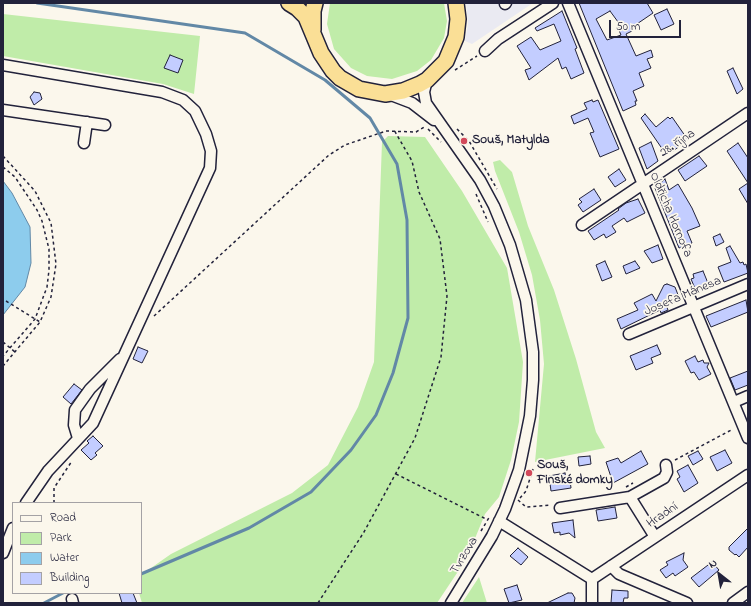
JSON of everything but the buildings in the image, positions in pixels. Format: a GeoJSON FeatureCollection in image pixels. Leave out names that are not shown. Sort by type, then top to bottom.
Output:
{"type":"FeatureCollection","features":[{"type":"Feature","properties":{"kind":"highway"},"geometry":{"type":"LineString","coordinates":[[289,3],[297,8],[306,17],[324,58],[340,78],[359,89],[385,94],[402,91],[428,80],[446,61],[454,46],[458,28],[456,3]]}},
{"type":"Feature","properties":{"kind":"highway"},"geometry":{"type":"LineString","coordinates":[[314,33],[313,11],[315,3]]}},
{"type":"Feature","properties":{"kind":"street"},"geometry":{"type":"LineString","coordinates":[[485,51],[498,39],[543,6],[553,3]]}},
{"type":"Feature","properties":{"kind":"street","name":"Oldřicha Hornofa"},"geometry":{"type":"LineString","coordinates":[[568,3],[748,438]]}},
{"type":"Feature","properties":{"kind":"street"},"geometry":{"type":"LineString","coordinates":[[3,65],[162,92],[183,100],[195,110],[206,134],[211,151],[210,168],[136,331],[122,358],[106,399],[93,423],[48,471],[27,502]]}},
{"type":"Feature","properties":{"kind":"street"},"geometry":{"type":"LineString","coordinates":[[428,80],[424,92],[425,100],[440,124]]}},
{"type":"Feature","properties":{"kind":"street"},"geometry":{"type":"LineString","coordinates":[[385,94],[412,103],[440,124]]}},
{"type":"Feature","properties":{"kind":"street"},"geometry":{"type":"LineString","coordinates":[[3,110],[105,125]]}},
{"type":"Feature","properties":{"kind":"street","name":"28. října"},"geometry":{"type":"LineString","coordinates":[[582,225],[748,112]]}},
{"type":"Feature","properties":{"kind":"street"},"geometry":{"type":"LineString","coordinates":[[84,143],[86,122]]}},
{"type":"Feature","properties":{"kind":"street","name":"Tvrzova"},"geometry":{"type":"LineString","coordinates":[[440,124],[468,161],[494,206],[514,256],[529,313],[533,366],[530,416],[519,470],[499,522],[468,578],[451,603]]}},
{"type":"Feature","properties":{"kind":"street","name":"Josefa Mánesa"},"geometry":{"type":"LineString","coordinates":[[629,334],[748,284]]}},
{"type":"Feature","properties":{"kind":"street"},"geometry":{"type":"LineString","coordinates":[[78,438],[74,425],[76,410],[90,389],[122,358]]}},
{"type":"Feature","properties":{"kind":"street"},"geometry":{"type":"LineString","coordinates":[[734,402],[748,396]]}},
{"type":"Feature","properties":{"kind":"street"},"geometry":{"type":"LineString","coordinates":[[560,508],[630,497],[664,478],[667,472],[666,465]]}},
{"type":"Feature","properties":{"kind":"street","name":"Hradní"},"geometry":{"type":"LineString","coordinates":[[592,579],[748,474]]}},
{"type":"Feature","properties":{"kind":"street"},"geometry":{"type":"LineString","coordinates":[[630,497],[655,537]]}},
{"type":"Feature","properties":{"kind":"street"},"geometry":{"type":"LineString","coordinates":[[499,522],[592,579],[592,603]]}},
{"type":"Feature","properties":{"kind":"street"},"geometry":{"type":"LineString","coordinates":[[3,553],[12,530]]}},
{"type":"Feature","properties":{"kind":"street"},"geometry":{"type":"LineString","coordinates":[[611,566],[620,574],[687,603]]}},
{"type":"Feature","properties":{"kind":"street"},"geometry":{"type":"LineString","coordinates":[[733,603],[748,592]]}},
{"type":"Feature","properties":{"kind":"path"},"geometry":{"type":"LineString","coordinates":[[453,72],[485,51]]}},
{"type":"Feature","properties":{"kind":"path"},"geometry":{"type":"LineString","coordinates":[[136,331],[190,285],[329,155],[341,147],[386,131],[394,130],[416,132],[425,126]]}},
{"type":"Feature","properties":{"kind":"path"},"geometry":{"type":"LineString","coordinates":[[456,129],[469,141],[495,184]]}},
{"type":"Feature","properties":{"kind":"path"},"geometry":{"type":"LineString","coordinates":[[318,603],[364,532],[415,438],[441,357],[447,296],[440,239],[419,192],[412,161],[394,130]]}},
{"type":"Feature","properties":{"kind":"path"},"geometry":{"type":"LineString","coordinates":[[3,156],[35,191],[51,223],[56,264],[51,297],[40,322],[3,366]]}},
{"type":"Feature","properties":{"kind":"path"},"geometry":{"type":"LineString","coordinates":[[3,166],[15,177],[39,216],[47,238],[49,270],[47,287],[35,319],[3,356]]}},
{"type":"Feature","properties":{"kind":"path"},"geometry":{"type":"LineString","coordinates":[[476,194],[488,222]]}},
{"type":"Feature","properties":{"kind":"path"},"geometry":{"type":"LineString","coordinates":[[6,301],[40,322]]}},
{"type":"Feature","properties":{"kind":"path"},"geometry":{"type":"LineString","coordinates":[[3,342],[15,352]]}},
{"type":"Feature","properties":{"kind":"path"},"geometry":{"type":"LineString","coordinates":[[666,465],[743,424]]}},
{"type":"Feature","properties":{"kind":"path"},"geometry":{"type":"LineString","coordinates":[[54,502],[54,488],[74,458]]}},
{"type":"Feature","properties":{"kind":"path"},"geometry":{"type":"LineString","coordinates":[[515,504],[526,491],[533,469]]}},
{"type":"Feature","properties":{"kind":"path"},"geometry":{"type":"LineString","coordinates":[[395,474],[488,520]]}},
{"type":"Feature","properties":{"kind":"shaded area"},"geometry":{"type":"Polygon","coordinates":[[[466,3],[533,3],[472,44],[465,41],[468,24],[466,3]]]}},
{"type":"Feature","properties":{"kind":"green space"},"geometry":{"type":"Polygon","coordinates":[[[330,3],[444,3],[447,21],[444,38],[431,60],[417,71],[392,79],[367,76],[351,68],[334,49],[327,24],[330,3]]]}},
{"type":"Feature","properties":{"kind":"green space"},"geometry":{"type":"Polygon","coordinates":[[[3,14],[200,36],[194,94],[163,84],[3,56],[3,14]]]}},
{"type":"Feature","properties":{"kind":"green space"},"geometry":{"type":"Polygon","coordinates":[[[388,136],[425,137],[462,191],[507,268],[523,362],[519,422],[511,460],[499,497],[485,514],[467,558],[437,603],[142,603],[139,594],[142,594],[142,574],[171,554],[292,493],[328,465],[358,407],[374,362],[382,142],[388,136]]]}},
{"type":"Feature","properties":{"kind":"green space"},"geometry":{"type":"Polygon","coordinates":[[[500,160],[512,172],[528,226],[554,290],[576,359],[596,432],[605,448],[535,462],[544,364],[540,320],[532,275],[519,232],[495,171],[493,162],[500,160]]]}},
{"type":"Feature","properties":{"kind":"green space"},"geometry":{"type":"Polygon","coordinates":[[[479,577],[487,603],[462,603],[479,577]]]}},
{"type":"Feature","properties":{"kind":"water"},"geometry":{"type":"Polygon","coordinates":[[[3,181],[12,193],[30,227],[31,263],[25,287],[3,315],[3,181]]]}},
{"type":"Feature","properties":{"kind":"waterway"},"geometry":{"type":"LineString","coordinates":[[37,3],[245,33],[325,80],[370,118],[397,164],[407,220],[408,318],[393,373],[376,415],[351,450],[311,492],[249,528],[142,574]]}},
{"type":"Feature","properties":{"kind":"waterway"},"geometry":{"type":"LineString","coordinates":[[44,603],[61,594]]}},
{"type":"Feature","properties":{"kind":"place","name":"Souš, Matylda"},"geometry":{"type":"Point","coordinates":[464,141]}},
{"type":"Feature","properties":{"kind":"place","name":"Souš, Finské domky"},"geometry":{"type":"Point","coordinates":[529,473]}}]}
